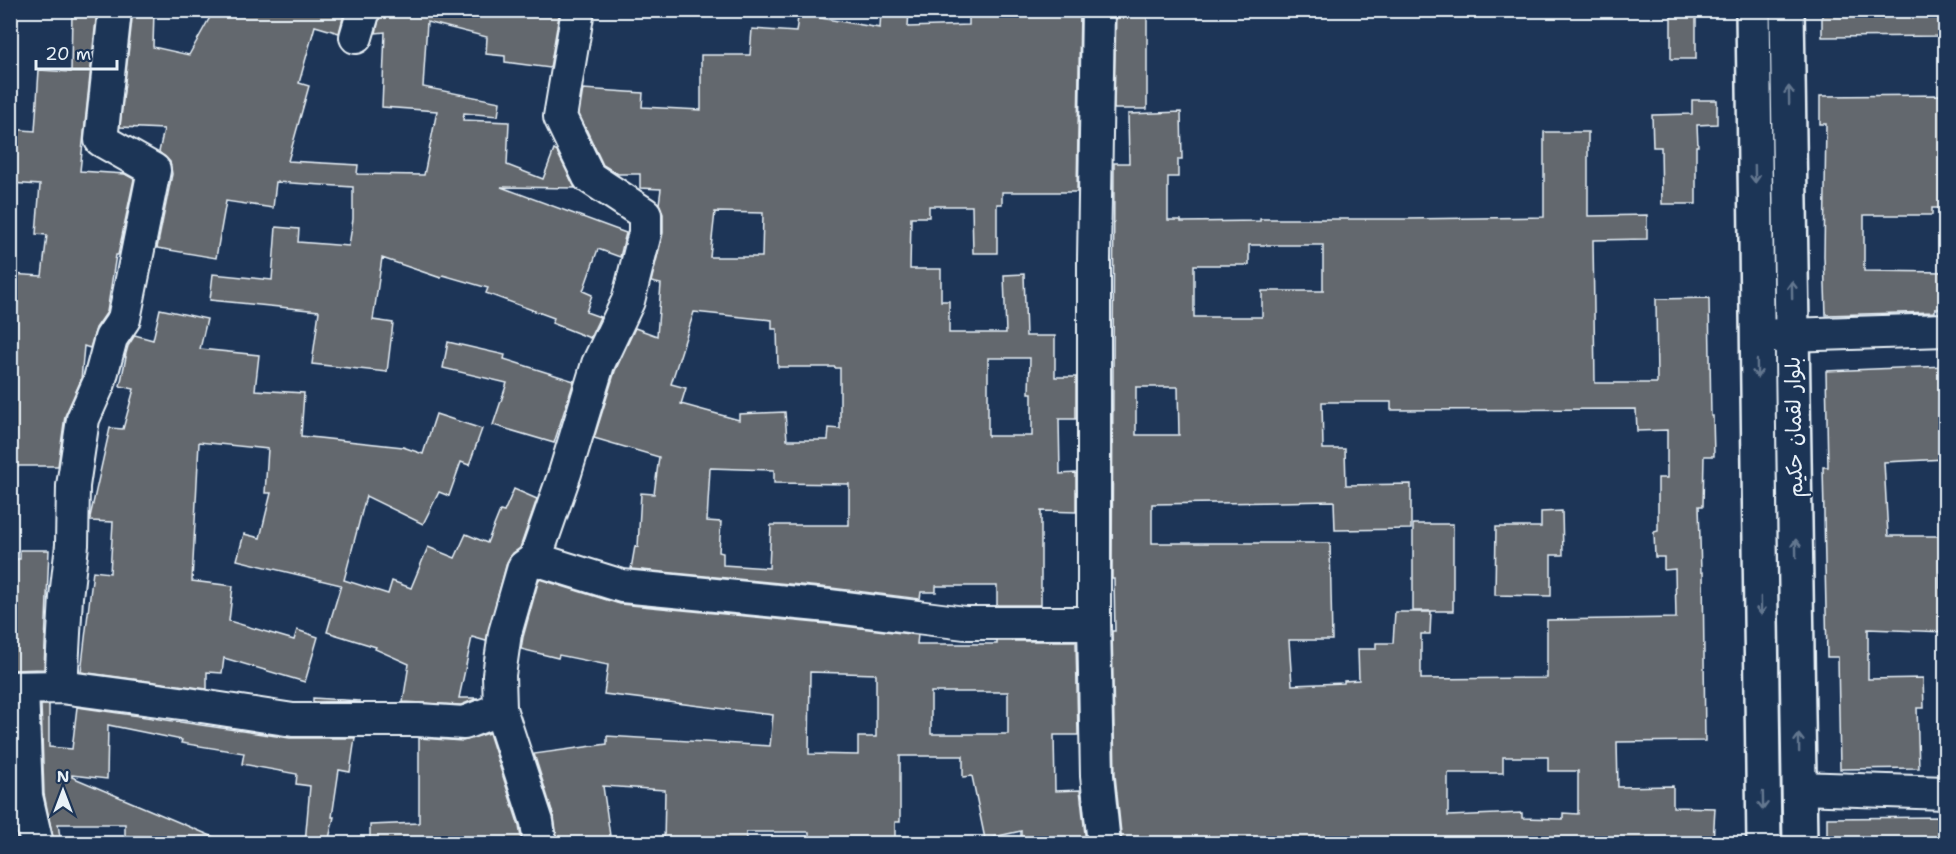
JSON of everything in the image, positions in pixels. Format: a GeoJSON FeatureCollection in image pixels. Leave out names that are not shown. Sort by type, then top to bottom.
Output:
{"type":"FeatureCollection","features":[{"type":"Feature","properties":{"kind":"street"},"geometry":{"type":"LineString","coordinates":[[61,687],[66,597],[72,545],[73,486],[83,419],[99,383],[111,338],[124,319],[153,170],[101,140],[115,10]]}},
{"type":"Feature","properties":{"kind":"street"},"geometry":{"type":"LineString","coordinates":[[540,843],[537,822],[500,709],[499,675],[505,633],[524,567],[535,559],[565,473],[598,364],[628,302],[645,233],[645,214],[589,177],[560,117],[578,10]]}},
{"type":"Feature","properties":{"kind":"street"},"geometry":{"type":"LineString","coordinates":[[1098,10],[1094,259],[1094,623],[1097,776],[1104,843]]}},
{"type":"Feature","properties":{"kind":"street","name":"بلوار لقمان حکیم"},"geometry":{"type":"LineString","coordinates":[[1753,10],[1764,843]]}},
{"type":"Feature","properties":{"kind":"street","name":"بلوار لقمان حکیم"},"geometry":{"type":"LineString","coordinates":[[1787,10],[1800,843]]}},
{"type":"Feature","properties":{"kind":"street"},"geometry":{"type":"LineString","coordinates":[[1757,336],[1946,330]]}},
{"type":"Feature","properties":{"kind":"street"},"geometry":{"type":"LineString","coordinates":[[535,559],[622,586],[830,606],[965,623],[1094,623]]}},
{"type":"Feature","properties":{"kind":"street"},"geometry":{"type":"LineString","coordinates":[[37,843],[26,796],[16,688],[61,687],[293,720],[418,720],[464,723],[500,709]]}},
{"type":"Feature","properties":{"kind":"street"},"geometry":{"type":"LineString","coordinates":[[1799,788],[1946,793]]}},
{"type":"Feature","properties":{"kind":"building"},"geometry":{"type":"Polygon","coordinates":[[[72,10],[97,10],[80,171],[125,174],[134,179],[118,255],[116,255],[107,312],[96,328],[90,348],[84,346],[81,380],[65,416],[58,466],[10,466],[10,274],[42,276],[47,235],[36,234],[40,185],[10,183],[10,129],[35,131],[39,70],[71,72],[72,10]]]}},
{"type":"Feature","properties":{"kind":"building"},"geometry":{"type":"Polygon","coordinates":[[[133,10],[154,10],[153,47],[189,55],[214,10],[345,10],[339,33],[315,26],[299,83],[309,86],[288,161],[358,165],[357,174],[424,175],[437,111],[382,107],[385,32],[376,33],[381,10],[560,10],[550,68],[505,62],[505,56],[486,54],[487,37],[427,22],[423,87],[500,102],[498,116],[464,113],[463,120],[509,122],[507,165],[543,179],[554,150],[575,188],[501,187],[626,233],[620,257],[598,249],[583,291],[592,295],[586,312],[600,317],[590,338],[552,323],[554,318],[486,293],[488,288],[443,275],[441,278],[382,258],[373,320],[393,323],[387,372],[312,364],[319,311],[210,300],[213,274],[272,280],[276,227],[299,229],[298,242],[349,246],[353,219],[353,187],[276,182],[273,208],[226,201],[216,258],[157,248],[172,174],[170,162],[159,152],[164,129],[120,127],[133,10]]]}},
{"type":"Feature","properties":{"kind":"building"},"geometry":{"type":"Polygon","coordinates":[[[799,10],[821,10],[820,18],[880,28],[881,10],[909,10],[908,27],[969,25],[969,11],[1080,10],[1077,192],[1002,192],[1002,204],[997,204],[997,253],[973,253],[972,206],[929,206],[929,217],[911,217],[910,269],[941,269],[941,301],[949,301],[949,333],[1006,333],[1004,275],[1024,274],[1026,336],[1055,336],[1055,377],[1076,377],[1076,419],[1059,419],[1060,474],[1076,473],[1076,512],[1041,511],[1041,605],[997,605],[997,586],[936,586],[936,592],[921,592],[920,599],[631,569],[635,546],[638,547],[641,493],[654,494],[659,457],[594,438],[615,371],[635,328],[657,336],[661,284],[651,282],[663,233],[663,214],[659,204],[661,189],[640,188],[640,174],[618,174],[603,165],[579,114],[583,89],[643,93],[642,107],[701,110],[701,55],[750,55],[752,29],[796,32],[799,10]],[[715,212],[710,257],[762,257],[763,213],[715,212]],[[694,312],[671,384],[686,388],[681,404],[739,420],[739,414],[785,412],[787,440],[828,440],[829,428],[840,429],[840,368],[778,367],[777,329],[772,329],[772,320],[694,312]],[[988,358],[988,436],[1032,436],[1032,393],[1029,393],[1030,358],[988,358]],[[710,468],[707,521],[721,522],[719,552],[723,553],[723,565],[769,568],[771,525],[849,525],[849,484],[774,483],[774,470],[710,468]]]}},
{"type":"Feature","properties":{"kind":"building"},"geometry":{"type":"Polygon","coordinates":[[[1116,10],[1147,10],[1147,109],[1114,109],[1116,10]]]}},
{"type":"Feature","properties":{"kind":"building"},"geometry":{"type":"Polygon","coordinates":[[[1671,10],[1696,10],[1696,59],[1671,59],[1671,10]]]}},
{"type":"Feature","properties":{"kind":"building"},"geometry":{"type":"Polygon","coordinates":[[[1822,10],[1946,10],[1946,36],[1822,37],[1822,10]]]}},
{"type":"Feature","properties":{"kind":"building"},"geometry":{"type":"Polygon","coordinates":[[[1944,95],[1946,208],[1932,208],[1932,215],[1864,215],[1864,271],[1946,272],[1946,309],[1935,309],[1935,312],[1826,315],[1824,256],[1826,124],[1820,124],[1820,96],[1944,95]]]}},
{"type":"Feature","properties":{"kind":"building"},"geometry":{"type":"Polygon","coordinates":[[[1692,100],[1717,100],[1717,124],[1697,125],[1696,204],[1662,204],[1661,147],[1653,147],[1652,115],[1692,114],[1692,100]]]}},
{"type":"Feature","properties":{"kind":"building"},"geometry":{"type":"Polygon","coordinates":[[[1181,112],[1182,159],[1178,159],[1178,177],[1168,177],[1168,220],[1181,220],[1181,222],[1260,221],[1260,219],[1544,217],[1544,132],[1588,132],[1588,216],[1647,215],[1647,239],[1593,240],[1595,383],[1657,383],[1656,299],[1709,298],[1714,456],[1704,456],[1703,506],[1699,506],[1701,572],[1703,572],[1705,741],[1617,742],[1618,787],[1673,786],[1673,807],[1715,808],[1713,843],[1122,843],[1115,775],[1112,631],[1115,631],[1114,579],[1112,579],[1114,163],[1129,163],[1128,114],[1181,112]],[[1249,245],[1249,265],[1194,265],[1194,317],[1262,317],[1262,291],[1323,291],[1323,245],[1249,245]],[[1136,387],[1136,435],[1179,435],[1178,387],[1136,387]],[[1322,402],[1323,449],[1345,449],[1346,485],[1411,484],[1411,529],[1335,530],[1334,501],[1152,504],[1152,543],[1330,543],[1332,640],[1289,640],[1292,685],[1344,683],[1344,681],[1359,680],[1358,649],[1376,649],[1376,643],[1393,643],[1395,612],[1431,612],[1430,634],[1421,634],[1421,679],[1547,678],[1547,620],[1676,618],[1675,569],[1664,570],[1664,557],[1655,557],[1654,532],[1658,531],[1658,478],[1667,478],[1667,430],[1637,431],[1636,409],[1391,410],[1391,402],[1322,402]],[[1503,757],[1503,773],[1448,773],[1448,816],[1522,813],[1522,818],[1563,819],[1563,813],[1578,814],[1578,771],[1548,771],[1548,757],[1503,757]]]}},
{"type":"Feature","properties":{"kind":"building"},"geometry":{"type":"Polygon","coordinates":[[[160,309],[207,319],[200,349],[259,355],[255,390],[304,393],[301,436],[403,447],[423,454],[436,414],[482,429],[469,465],[461,462],[449,496],[439,492],[423,524],[366,496],[344,580],[388,594],[392,581],[411,588],[428,547],[455,558],[466,534],[487,543],[500,511],[504,512],[514,489],[537,499],[520,548],[507,562],[486,641],[472,637],[459,698],[478,698],[461,705],[403,702],[409,664],[375,649],[376,647],[327,632],[341,585],[237,560],[244,534],[260,538],[271,493],[265,493],[268,449],[199,442],[192,581],[233,586],[229,621],[294,640],[297,630],[318,637],[305,682],[224,658],[222,673],[207,672],[207,689],[81,672],[93,571],[110,573],[113,522],[90,521],[90,517],[110,428],[123,429],[134,389],[120,386],[128,346],[135,335],[153,340],[160,309]]]}},
{"type":"Feature","properties":{"kind":"building"},"geometry":{"type":"Polygon","coordinates":[[[448,342],[505,355],[504,359],[574,381],[554,443],[493,425],[507,383],[443,368],[448,342]]]}},
{"type":"Feature","properties":{"kind":"building"},"geometry":{"type":"Polygon","coordinates":[[[1946,366],[1946,459],[1884,462],[1888,536],[1940,536],[1940,588],[1946,588],[1946,632],[1868,629],[1868,679],[1923,678],[1924,708],[1917,708],[1919,768],[1840,769],[1838,657],[1827,657],[1823,467],[1828,467],[1826,371],[1946,366]]]}},
{"type":"Feature","properties":{"kind":"building"},"geometry":{"type":"Polygon","coordinates":[[[1562,511],[1563,555],[1551,555],[1551,596],[1495,595],[1496,527],[1541,527],[1541,512],[1562,511]]]}},
{"type":"Feature","properties":{"kind":"building"},"geometry":{"type":"Polygon","coordinates":[[[1413,524],[1453,524],[1453,611],[1413,611],[1413,524]]]}},
{"type":"Feature","properties":{"kind":"building"},"geometry":{"type":"Polygon","coordinates":[[[20,550],[49,550],[44,669],[10,670],[10,559],[20,559],[20,550]]]}},
{"type":"Feature","properties":{"kind":"building"},"geometry":{"type":"Polygon","coordinates":[[[539,579],[620,604],[918,635],[917,644],[1076,641],[1078,735],[1054,735],[1055,791],[1080,790],[1086,843],[1052,843],[1052,839],[1021,840],[1021,831],[985,839],[972,776],[963,777],[963,756],[900,756],[900,822],[895,822],[895,843],[809,843],[809,832],[746,832],[746,843],[664,843],[665,790],[603,786],[611,843],[558,843],[554,817],[534,754],[607,744],[607,736],[770,746],[773,715],[604,694],[608,665],[559,655],[558,658],[521,649],[539,579]],[[810,672],[809,754],[858,755],[858,737],[876,737],[876,674],[810,672]],[[931,692],[931,734],[1008,734],[1008,692],[931,692]]]}},
{"type":"Feature","properties":{"kind":"building"},"geometry":{"type":"Polygon","coordinates":[[[313,698],[360,701],[313,702],[313,698]]]}},
{"type":"Feature","properties":{"kind":"building"},"geometry":{"type":"Polygon","coordinates":[[[41,705],[49,705],[49,747],[72,749],[77,707],[290,738],[355,738],[350,772],[339,770],[332,817],[334,817],[328,843],[305,843],[310,786],[296,784],[297,774],[242,764],[244,753],[181,743],[182,740],[108,725],[107,779],[72,775],[72,777],[216,838],[125,836],[125,824],[58,824],[61,843],[54,843],[44,794],[41,705]]]}},
{"type":"Feature","properties":{"kind":"building"},"geometry":{"type":"Polygon","coordinates":[[[489,733],[519,826],[522,843],[370,843],[370,825],[419,823],[419,738],[463,741],[489,733]]]}},
{"type":"Feature","properties":{"kind":"building"},"geometry":{"type":"Polygon","coordinates":[[[10,809],[18,843],[10,843],[10,809]]]}},
{"type":"Feature","properties":{"kind":"building"},"geometry":{"type":"Polygon","coordinates":[[[1946,817],[1946,841],[1827,841],[1827,818],[1946,817]]]}}]}
